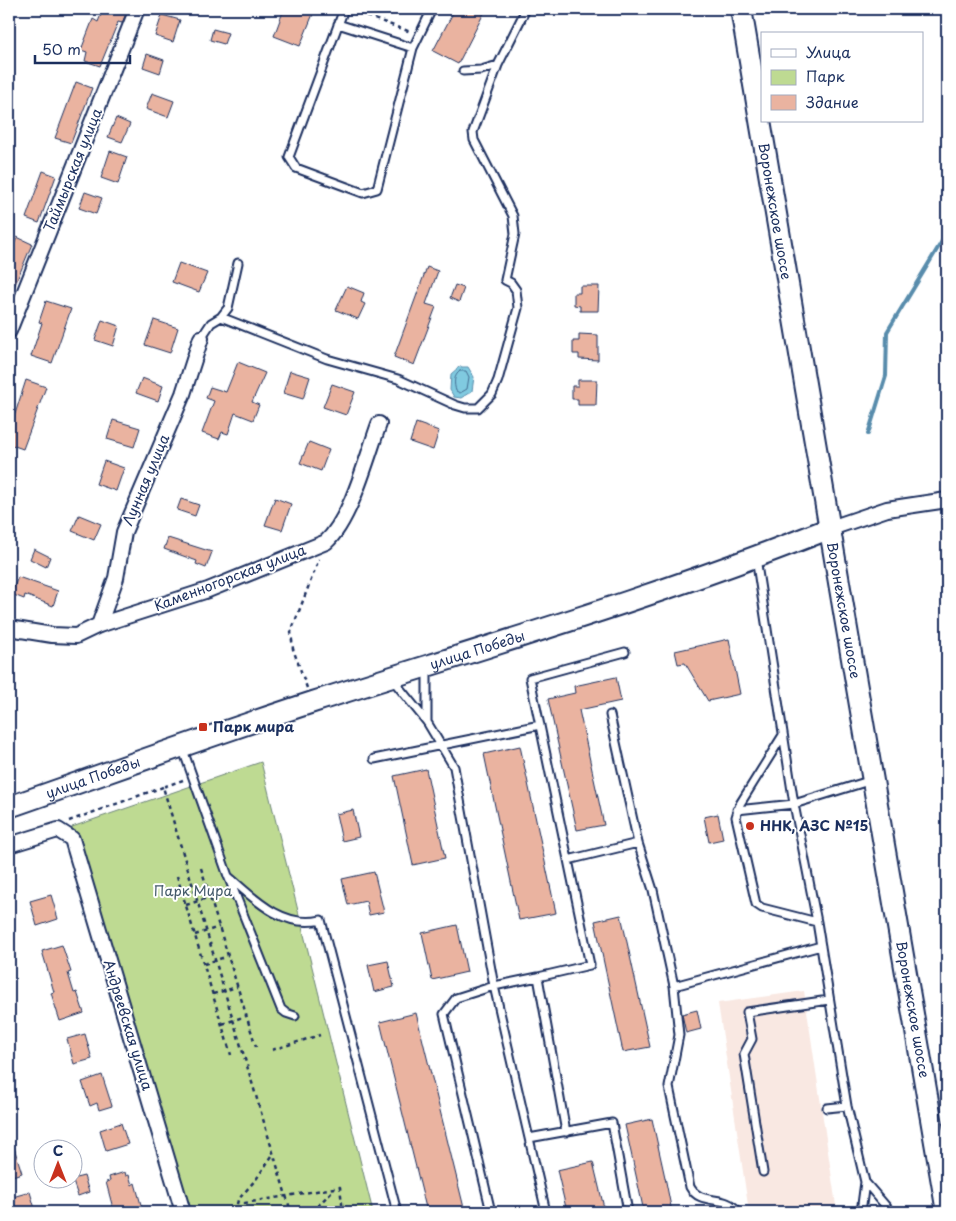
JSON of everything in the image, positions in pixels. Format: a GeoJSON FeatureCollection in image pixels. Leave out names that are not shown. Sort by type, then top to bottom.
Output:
{"type":"FeatureCollection","features":[{"type":"Feature","properties":{"kind":"main road","name":"Воронежское шоссе"},"geometry":{"type":"LineString","coordinates":[[741,9],[828,529],[874,779],[947,1212]]}},
{"type":"Feature","properties":{"kind":"main road","name":"улица Победы"},"geometry":{"type":"LineString","coordinates":[[9,807],[312,702],[427,667],[756,558],[828,529]]}},
{"type":"Feature","properties":{"kind":"street","name":"Таймырская улица"},"geometry":{"type":"LineString","coordinates":[[9,332],[137,9]]}},
{"type":"Feature","properties":{"kind":"street","name":"Лунная улица"},"geometry":{"type":"LineString","coordinates":[[99,625],[116,578],[124,532],[183,394],[201,338]]}},
{"type":"Feature","properties":{"kind":"street"},"geometry":{"type":"LineString","coordinates":[[326,542],[334,534],[345,516],[379,424]]}},
{"type":"Feature","properties":{"kind":"street","name":"улица Победы"},"geometry":{"type":"LineString","coordinates":[[828,529],[887,509],[947,500]]}},
{"type":"Feature","properties":{"kind":"street","name":"Каменногорская улица"},"geometry":{"type":"LineString","coordinates":[[9,628],[67,637],[86,633],[99,625],[208,590],[326,542]]}},
{"type":"Feature","properties":{"kind":"street"},"geometry":{"type":"LineString","coordinates":[[9,845],[58,830]]}},
{"type":"Feature","properties":{"kind":"street","name":"Андреевская улица"},"geometry":{"type":"LineString","coordinates":[[58,830],[72,839],[183,1212]]}},
{"type":"Feature","properties":{"kind":"lane"},"geometry":{"type":"LineString","coordinates":[[344,9],[289,156],[296,168],[363,193],[377,189],[413,48],[432,9]]}},
{"type":"Feature","properties":{"kind":"lane"},"geometry":{"type":"LineString","coordinates":[[221,317],[327,359],[398,379],[460,406],[478,408],[486,402],[498,380],[518,308],[516,290],[511,283],[505,280],[516,234],[513,216],[474,140],[473,132],[498,65],[526,9]]}},
{"type":"Feature","properties":{"kind":"lane"},"geometry":{"type":"LineString","coordinates":[[338,24],[413,48]]}},
{"type":"Feature","properties":{"kind":"lane"},"geometry":{"type":"LineString","coordinates":[[463,70],[481,70],[498,65]]}},
{"type":"Feature","properties":{"kind":"lane"},"geometry":{"type":"LineString","coordinates":[[201,338],[211,323],[221,317],[228,308],[238,263]]}},
{"type":"Feature","properties":{"kind":"lane"},"geometry":{"type":"LineString","coordinates":[[756,558],[794,804],[817,922],[846,1106],[865,1182],[861,1212]]}},
{"type":"Feature","properties":{"kind":"lane"},"geometry":{"type":"LineString","coordinates":[[491,1212],[444,1014],[456,998],[494,986],[590,966],[530,678],[625,652]]}},
{"type":"Feature","properties":{"kind":"lane"},"geometry":{"type":"LineString","coordinates":[[427,667],[427,722]]}},
{"type":"Feature","properties":{"kind":"lane"},"geometry":{"type":"LineString","coordinates":[[391,678],[427,722],[454,767],[494,986],[546,1212]]}},
{"type":"Feature","properties":{"kind":"lane"},"geometry":{"type":"LineString","coordinates":[[610,715],[638,843],[653,890],[674,986],[679,1034],[669,1087],[690,1187],[694,1195],[702,1199],[726,1202],[734,1206],[738,1212]]}},
{"type":"Feature","properties":{"kind":"lane"},"geometry":{"type":"LineString","coordinates":[[374,759],[540,725]]}},
{"type":"Feature","properties":{"kind":"lane"},"geometry":{"type":"LineString","coordinates":[[783,735],[737,810],[738,826],[756,904],[762,908],[817,922]]}},
{"type":"Feature","properties":{"kind":"lane"},"geometry":{"type":"LineString","coordinates":[[182,747],[228,876],[281,1009],[295,1016]]}},
{"type":"Feature","properties":{"kind":"lane"},"geometry":{"type":"LineString","coordinates":[[737,810],[794,804],[874,779]]}},
{"type":"Feature","properties":{"kind":"lane"},"geometry":{"type":"LineString","coordinates":[[568,860],[638,843]]}},
{"type":"Feature","properties":{"kind":"lane"},"geometry":{"type":"LineString","coordinates":[[228,876],[258,903],[287,919],[314,922],[321,920],[397,1212]]}},
{"type":"Feature","properties":{"kind":"lane"},"geometry":{"type":"LineString","coordinates":[[674,986],[821,946]]}},
{"type":"Feature","properties":{"kind":"lane"},"geometry":{"type":"LineString","coordinates":[[538,978],[566,1132]]}},
{"type":"Feature","properties":{"kind":"lane"},"geometry":{"type":"LineString","coordinates":[[763,1172],[744,1054],[752,1039],[747,1012],[829,1000]]}},
{"type":"Feature","properties":{"kind":"lane"},"geometry":{"type":"LineString","coordinates":[[827,1108],[846,1106]]}},
{"type":"Feature","properties":{"kind":"lane"},"geometry":{"type":"LineString","coordinates":[[529,1138],[612,1123],[628,1212]]}},
{"type":"Feature","properties":{"kind":"lane"},"geometry":{"type":"LineString","coordinates":[[865,1182],[891,1212]]}},
{"type":"Feature","properties":{"kind":"path"},"geometry":{"type":"LineString","coordinates":[[366,9],[366,16],[420,35]]}},
{"type":"Feature","properties":{"kind":"path"},"geometry":{"type":"LineString","coordinates":[[312,702],[293,649],[291,632],[294,620],[326,542]]}},
{"type":"Feature","properties":{"kind":"path"},"geometry":{"type":"LineString","coordinates":[[58,830],[75,817],[192,777]]}},
{"type":"Feature","properties":{"kind":"path"},"geometry":{"type":"LineString","coordinates":[[164,786],[290,1212],[299,1210],[310,1212],[335,1188]]}},
{"type":"Feature","properties":{"kind":"path"},"geometry":{"type":"LineString","coordinates":[[201,868],[256,1047]]}},
{"type":"Feature","properties":{"kind":"path"},"geometry":{"type":"LineString","coordinates":[[177,876],[231,1055]]}},
{"type":"Feature","properties":{"kind":"path"},"geometry":{"type":"LineString","coordinates":[[186,906],[210,897]]}},
{"type":"Feature","properties":{"kind":"path"},"geometry":{"type":"LineString","coordinates":[[195,936],[219,927]]}},
{"type":"Feature","properties":{"kind":"path"},"geometry":{"type":"LineString","coordinates":[[204,964],[228,956]]}},
{"type":"Feature","properties":{"kind":"path"},"geometry":{"type":"LineString","coordinates":[[213,994],[238,987]]}},
{"type":"Feature","properties":{"kind":"path"},"geometry":{"type":"LineString","coordinates":[[222,1024],[246,1016]]}},
{"type":"Feature","properties":{"kind":"path"},"geometry":{"type":"LineString","coordinates":[[272,1050],[320,1035]]}},
{"type":"Feature","properties":{"kind":"path"},"geometry":{"type":"LineString","coordinates":[[235,1212],[238,1200],[257,1178],[274,1153]]}},
{"type":"Feature","properties":{"kind":"path"},"geometry":{"type":"LineString","coordinates":[[246,1212],[245,1203],[340,1187],[343,1212]]}},
{"type":"Feature","properties":{"kind":"shaded area"},"geometry":{"type":"Polygon","coordinates":[[[804,991],[837,1212],[749,1212],[718,1003],[804,991]]]}},
{"type":"Feature","properties":{"kind":"green space","name":"Парк Мира"},"geometry":{"type":"Polygon","coordinates":[[[261,762],[373,1212],[189,1212],[72,827],[261,762]]]}},
{"type":"Feature","properties":{"kind":"water"},"geometry":{"type":"Polygon","coordinates":[[[459,367],[468,367],[474,377],[472,391],[461,398],[454,397],[450,390],[451,374],[459,367]]]}},
{"type":"Feature","properties":{"kind":"building"},"geometry":{"type":"Polygon","coordinates":[[[103,9],[128,9],[122,23],[118,22],[100,66],[85,61],[87,52],[81,50],[93,19],[98,22],[103,9]]]}},
{"type":"Feature","properties":{"kind":"building"},"geometry":{"type":"Polygon","coordinates":[[[284,9],[315,9],[300,46],[274,36],[284,9]]]}},
{"type":"Feature","properties":{"kind":"building"},"geometry":{"type":"Polygon","coordinates":[[[455,9],[486,9],[458,64],[433,51],[455,9]]]}},
{"type":"Feature","properties":{"kind":"building"},"geometry":{"type":"Polygon","coordinates":[[[162,15],[180,20],[173,42],[155,36],[162,15]]]}},
{"type":"Feature","properties":{"kind":"building"},"geometry":{"type":"Polygon","coordinates":[[[213,29],[228,33],[224,44],[210,40],[213,29]]]}},
{"type":"Feature","properties":{"kind":"building"},"geometry":{"type":"Polygon","coordinates":[[[147,54],[164,60],[160,73],[143,67],[147,54]]]}},
{"type":"Feature","properties":{"kind":"building"},"geometry":{"type":"Polygon","coordinates":[[[76,82],[92,88],[71,143],[55,138],[76,82]]]}},
{"type":"Feature","properties":{"kind":"building"},"geometry":{"type":"Polygon","coordinates":[[[152,93],[174,101],[168,117],[146,109],[152,93]]]}},
{"type":"Feature","properties":{"kind":"building"},"geometry":{"type":"Polygon","coordinates":[[[116,118],[130,124],[122,142],[108,137],[116,118]]]}},
{"type":"Feature","properties":{"kind":"building"},"geometry":{"type":"Polygon","coordinates":[[[110,151],[127,157],[118,184],[101,178],[110,151]]]}},
{"type":"Feature","properties":{"kind":"building"},"geometry":{"type":"Polygon","coordinates":[[[43,171],[56,176],[39,223],[26,218],[43,171]]]}},
{"type":"Feature","properties":{"kind":"building"},"geometry":{"type":"Polygon","coordinates":[[[85,192],[102,198],[96,214],[79,208],[85,192]]]}},
{"type":"Feature","properties":{"kind":"building"},"geometry":{"type":"Polygon","coordinates":[[[17,237],[32,244],[9,299],[9,258],[17,237]]]}},
{"type":"Feature","properties":{"kind":"building"},"geometry":{"type":"Polygon","coordinates":[[[179,263],[207,273],[199,292],[172,282],[179,263]]]}},
{"type":"Feature","properties":{"kind":"building"},"geometry":{"type":"Polygon","coordinates":[[[427,267],[438,271],[426,304],[436,307],[414,365],[394,357],[427,267]]]}},
{"type":"Feature","properties":{"kind":"building"},"geometry":{"type":"Polygon","coordinates":[[[455,285],[464,288],[459,302],[450,298],[455,285]]]}},
{"type":"Feature","properties":{"kind":"building"},"geometry":{"type":"Polygon","coordinates":[[[347,286],[364,293],[361,302],[365,304],[358,319],[336,310],[347,286]]]}},
{"type":"Feature","properties":{"kind":"building"},"geometry":{"type":"Polygon","coordinates":[[[580,286],[599,286],[598,311],[580,311],[580,306],[574,305],[574,293],[580,293],[580,286]]]}},
{"type":"Feature","properties":{"kind":"building"},"geometry":{"type":"Polygon","coordinates":[[[46,301],[71,309],[52,363],[31,356],[42,323],[39,322],[46,301]]]}},
{"type":"Feature","properties":{"kind":"building"},"geometry":{"type":"Polygon","coordinates":[[[102,320],[119,326],[113,346],[95,340],[102,320]]]}},
{"type":"Feature","properties":{"kind":"building"},"geometry":{"type":"Polygon","coordinates":[[[154,320],[178,328],[170,353],[145,345],[154,320]]]}},
{"type":"Feature","properties":{"kind":"building"},"geometry":{"type":"Polygon","coordinates":[[[579,334],[598,335],[598,360],[579,359],[579,354],[573,354],[573,341],[579,341],[579,334]]]}},
{"type":"Feature","properties":{"kind":"building"},"geometry":{"type":"Polygon","coordinates":[[[238,362],[265,373],[252,402],[259,405],[253,420],[235,413],[228,434],[222,432],[219,439],[202,433],[214,401],[206,398],[210,387],[226,392],[238,362]]]}},
{"type":"Feature","properties":{"kind":"building"},"geometry":{"type":"Polygon","coordinates":[[[290,371],[310,377],[303,399],[283,393],[290,371]]]}},
{"type":"Feature","properties":{"kind":"building"},"geometry":{"type":"Polygon","coordinates":[[[142,378],[163,386],[158,401],[136,393],[142,378]]]}},
{"type":"Feature","properties":{"kind":"building"},"geometry":{"type":"Polygon","coordinates":[[[26,380],[46,387],[23,449],[9,444],[9,419],[13,420],[26,380]]]}},
{"type":"Feature","properties":{"kind":"building"},"geometry":{"type":"Polygon","coordinates":[[[578,380],[597,380],[596,405],[578,405],[578,399],[572,399],[572,386],[578,386],[578,380]]]}},
{"type":"Feature","properties":{"kind":"building"},"geometry":{"type":"Polygon","coordinates":[[[332,384],[355,392],[346,415],[323,407],[332,384]]]}},
{"type":"Feature","properties":{"kind":"building"},"geometry":{"type":"Polygon","coordinates":[[[113,420],[140,428],[134,447],[107,439],[113,420]]]}},
{"type":"Feature","properties":{"kind":"building"},"geometry":{"type":"Polygon","coordinates":[[[416,423],[439,431],[433,450],[410,442],[416,423]]]}},
{"type":"Feature","properties":{"kind":"building"},"geometry":{"type":"Polygon","coordinates":[[[309,442],[329,450],[321,471],[300,463],[309,442]]]}},
{"type":"Feature","properties":{"kind":"building"},"geometry":{"type":"Polygon","coordinates":[[[104,461],[124,468],[116,491],[96,484],[104,461]]]}},
{"type":"Feature","properties":{"kind":"building"},"geometry":{"type":"Polygon","coordinates":[[[275,498],[291,504],[282,530],[265,525],[275,498]]]}},
{"type":"Feature","properties":{"kind":"building"},"geometry":{"type":"Polygon","coordinates":[[[181,499],[199,505],[195,516],[177,510],[181,499]]]}},
{"type":"Feature","properties":{"kind":"building"},"geometry":{"type":"Polygon","coordinates":[[[79,515],[101,524],[94,540],[72,531],[79,515]]]}},
{"type":"Feature","properties":{"kind":"building"},"geometry":{"type":"Polygon","coordinates":[[[168,538],[212,552],[206,568],[196,564],[197,561],[164,549],[168,538]]]}},
{"type":"Feature","properties":{"kind":"building"},"geometry":{"type":"Polygon","coordinates":[[[34,549],[50,557],[46,567],[30,559],[34,549]]]}},
{"type":"Feature","properties":{"kind":"building"},"geometry":{"type":"Polygon","coordinates":[[[18,577],[58,591],[53,606],[25,595],[24,599],[11,594],[18,577]]]}},
{"type":"Feature","properties":{"kind":"building"},"geometry":{"type":"Polygon","coordinates":[[[729,639],[740,694],[708,701],[685,663],[678,664],[675,651],[729,639]]]}},
{"type":"Feature","properties":{"kind":"building"},"geometry":{"type":"Polygon","coordinates":[[[616,677],[621,701],[579,710],[604,825],[577,830],[548,699],[575,693],[574,686],[616,677]]]}},
{"type":"Feature","properties":{"kind":"building"},"geometry":{"type":"Polygon","coordinates":[[[520,746],[556,913],[519,920],[484,754],[520,746]]]}},
{"type":"Feature","properties":{"kind":"building"},"geometry":{"type":"Polygon","coordinates":[[[426,769],[445,858],[413,865],[394,776],[426,769]]]}},
{"type":"Feature","properties":{"kind":"building"},"geometry":{"type":"Polygon","coordinates":[[[353,810],[359,837],[342,841],[336,814],[353,810]]]}},
{"type":"Feature","properties":{"kind":"building"},"geometry":{"type":"Polygon","coordinates":[[[718,814],[723,839],[709,842],[704,817],[718,814]]]}},
{"type":"Feature","properties":{"kind":"building"},"geometry":{"type":"Polygon","coordinates":[[[374,872],[384,912],[369,915],[366,901],[348,905],[342,879],[374,872]]]}},
{"type":"Feature","properties":{"kind":"building"},"geometry":{"type":"Polygon","coordinates":[[[51,895],[58,919],[37,926],[30,901],[51,895]]]}},
{"type":"Feature","properties":{"kind":"building"},"geometry":{"type":"Polygon","coordinates":[[[621,915],[650,1047],[623,1052],[595,921],[621,915]]]}},
{"type":"Feature","properties":{"kind":"building"},"geometry":{"type":"Polygon","coordinates":[[[457,925],[467,972],[432,980],[422,933],[457,925]]]}},
{"type":"Feature","properties":{"kind":"building"},"geometry":{"type":"Polygon","coordinates":[[[62,945],[71,972],[68,973],[74,993],[77,992],[84,1013],[60,1021],[51,993],[54,992],[42,951],[62,945]]]}},
{"type":"Feature","properties":{"kind":"building"},"geometry":{"type":"Polygon","coordinates":[[[388,961],[394,987],[374,992],[368,965],[388,961]]]}},
{"type":"Feature","properties":{"kind":"building"},"geometry":{"type":"Polygon","coordinates":[[[697,1010],[701,1029],[686,1033],[682,1014],[697,1010]]]}},
{"type":"Feature","properties":{"kind":"building"},"geometry":{"type":"Polygon","coordinates":[[[416,1013],[465,1212],[427,1212],[380,1022],[416,1013]]]}},
{"type":"Feature","properties":{"kind":"building"},"geometry":{"type":"Polygon","coordinates":[[[85,1034],[92,1059],[74,1064],[67,1039],[85,1034]]]}},
{"type":"Feature","properties":{"kind":"building"},"geometry":{"type":"Polygon","coordinates":[[[102,1075],[112,1106],[99,1110],[97,1103],[90,1106],[82,1082],[102,1075]]]}},
{"type":"Feature","properties":{"kind":"building"},"geometry":{"type":"Polygon","coordinates":[[[652,1119],[672,1212],[644,1212],[625,1125],[652,1119]]]}},
{"type":"Feature","properties":{"kind":"building"},"geometry":{"type":"Polygon","coordinates":[[[121,1123],[128,1144],[106,1151],[100,1130],[121,1123]]]}},
{"type":"Feature","properties":{"kind":"building"},"geometry":{"type":"Polygon","coordinates":[[[9,1138],[11,1138],[22,1173],[9,1177],[9,1138]]]}},
{"type":"Feature","properties":{"kind":"building"},"geometry":{"type":"Polygon","coordinates":[[[593,1162],[605,1212],[567,1212],[557,1170],[593,1162]]]}},
{"type":"Feature","properties":{"kind":"building"},"geometry":{"type":"Polygon","coordinates":[[[125,1172],[126,1176],[129,1175],[132,1185],[135,1183],[143,1212],[114,1212],[106,1182],[110,1181],[109,1177],[125,1172]]]}},
{"type":"Feature","properties":{"kind":"building"},"geometry":{"type":"Polygon","coordinates":[[[82,1176],[84,1176],[89,1192],[78,1196],[75,1188],[82,1188],[82,1176]]]}},
{"type":"Feature","properties":{"kind":"building"},"geometry":{"type":"Polygon","coordinates":[[[30,1192],[36,1212],[9,1212],[9,1198],[30,1192]]]}},
{"type":"Feature","properties":{"kind":"waterway"},"geometry":{"type":"LineString","coordinates":[[868,434],[886,376],[887,332],[947,233]]}},
{"type":"Feature","properties":{"kind":"place","name":"Парк мира"},"geometry":{"type":"Point","coordinates":[203,727]}},
{"type":"Feature","properties":{"kind":"place","name":"ННК, АЗС №15"},"geometry":{"type":"Point","coordinates":[750,826]}}]}
